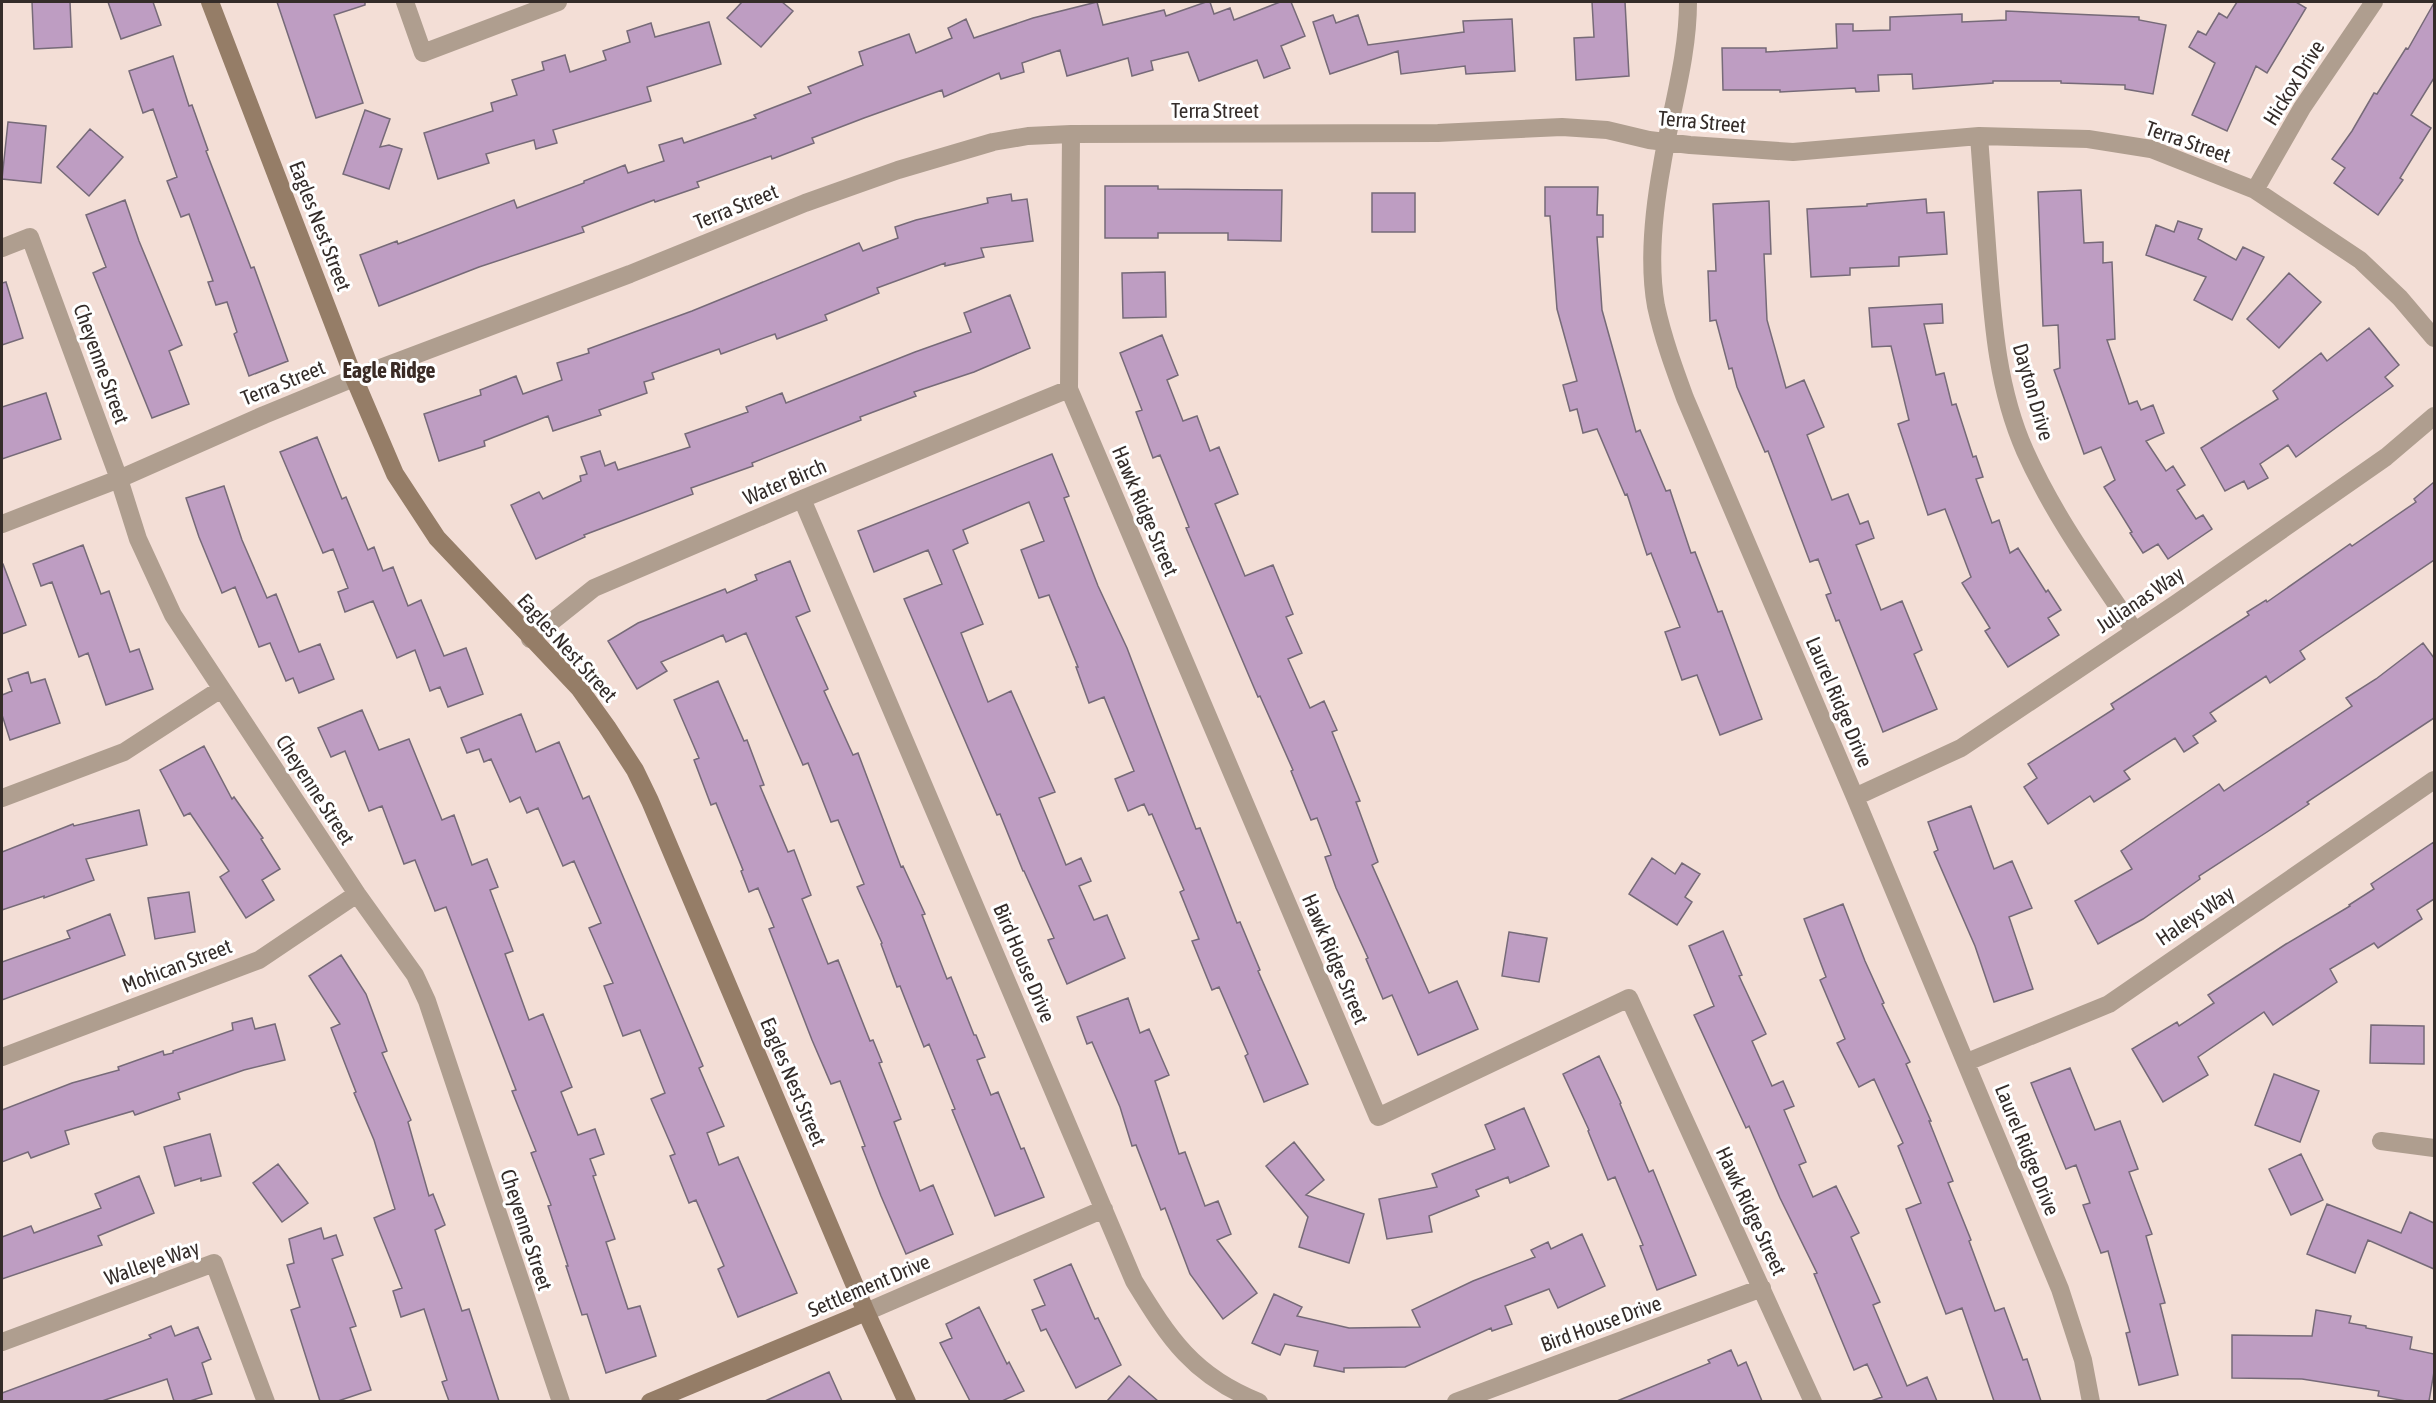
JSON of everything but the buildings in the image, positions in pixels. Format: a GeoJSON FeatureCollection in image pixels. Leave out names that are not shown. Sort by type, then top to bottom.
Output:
{"type":"FeatureCollection","features":[{"type":"Feature","properties":{"kind":"street","name":"Eagles Nest Street"},"geometry":{"type":"LineString","coordinates":[[210,2],[354,378],[395,474],[415,507],[443,545],[579,688],[608,727],[635,770],[866,1312],[907,1401]]}},
{"type":"Feature","properties":{"kind":"street"},"geometry":{"type":"LineString","coordinates":[[405,2],[423,53],[558,2]]}},
{"type":"Feature","properties":{"kind":"street","name":"Laurel Ridge Drive"},"geometry":{"type":"LineString","coordinates":[[1688,2],[1688,25],[1660,177],[1653,264],[1656,304],[1665,345],[1685,398],[1856,797],[2060,1289],[2083,1360],[2091,1401]]}},
{"type":"Feature","properties":{"kind":"street","name":"Hickox Drive"},"geometry":{"type":"LineString","coordinates":[[2255,190],[2302,108],[2374,2]]}},
{"type":"Feature","properties":{"kind":"street","name":"Terra Street"},"geometry":{"type":"LineString","coordinates":[[2,524],[119,479],[354,378],[630,274],[805,203],[898,170],[993,142],[1028,136],[1438,133],[1562,127],[1607,130],[1667,142],[1793,152],[1980,136],[2088,139],[2151,149],[2255,190],[2360,260],[2400,298],[2434,338]]}},
{"type":"Feature","properties":{"kind":"street","name":"Hawk Ridge Street"},"geometry":{"type":"LineString","coordinates":[[1071,134],[1069,389],[1378,1117],[1629,998],[1813,1401]]}},
{"type":"Feature","properties":{"kind":"street","name":"Dayton Drive"},"geometry":{"type":"LineString","coordinates":[[1980,136],[1993,328],[2000,372],[2010,409],[2024,450],[2054,510],[2134,630]]}},
{"type":"Feature","properties":{"kind":"street","name":"Cheyenne Street"},"geometry":{"type":"LineString","coordinates":[[2,248],[30,237],[148,564],[173,615],[357,894],[415,975],[427,1002],[561,1401]]}},
{"type":"Feature","properties":{"kind":"street","name":"Water Birch"},"geometry":{"type":"LineString","coordinates":[[530,639],[594,588],[1069,389]]}},
{"type":"Feature","properties":{"kind":"street","name":"Julianas Way"},"geometry":{"type":"LineString","coordinates":[[1856,797],[1961,748],[2386,457],[2434,416]]}},
{"type":"Feature","properties":{"kind":"street","name":"Bird House Drive"},"geometry":{"type":"LineString","coordinates":[[802,499],[1134,1281],[1164,1329],[1184,1354],[1216,1380],[1259,1401]]}},
{"type":"Feature","properties":{"kind":"street"},"geometry":{"type":"LineString","coordinates":[[2,798],[124,752],[221,689]]}},
{"type":"Feature","properties":{"kind":"street","name":"Haleys Way"},"geometry":{"type":"LineString","coordinates":[[1967,1062],[2109,1004],[2434,780]]}},
{"type":"Feature","properties":{"kind":"street","name":"Mohican Street"},"geometry":{"type":"LineString","coordinates":[[2,1057],[258,960],[357,894]]}},
{"type":"Feature","properties":{"kind":"street"},"geometry":{"type":"LineString","coordinates":[[2381,1141],[2434,1148]]}},
{"type":"Feature","properties":{"kind":"street","name":"Settlement Drive"},"geometry":{"type":"LineString","coordinates":[[650,1401],[866,1312],[1104,1209]]}},
{"type":"Feature","properties":{"kind":"street","name":"Walleye Way"},"geometry":{"type":"LineString","coordinates":[[2,1342],[214,1263],[266,1401]]}},
{"type":"Feature","properties":{"kind":"street","name":"Bird House Drive"},"geometry":{"type":"LineString","coordinates":[[1456,1401],[1762,1288]]}},
{"type":"Feature","properties":{"kind":"district","name":"Eagle Ridge"},"geometry":{"type":"Point","coordinates":[389,370]}}]}
